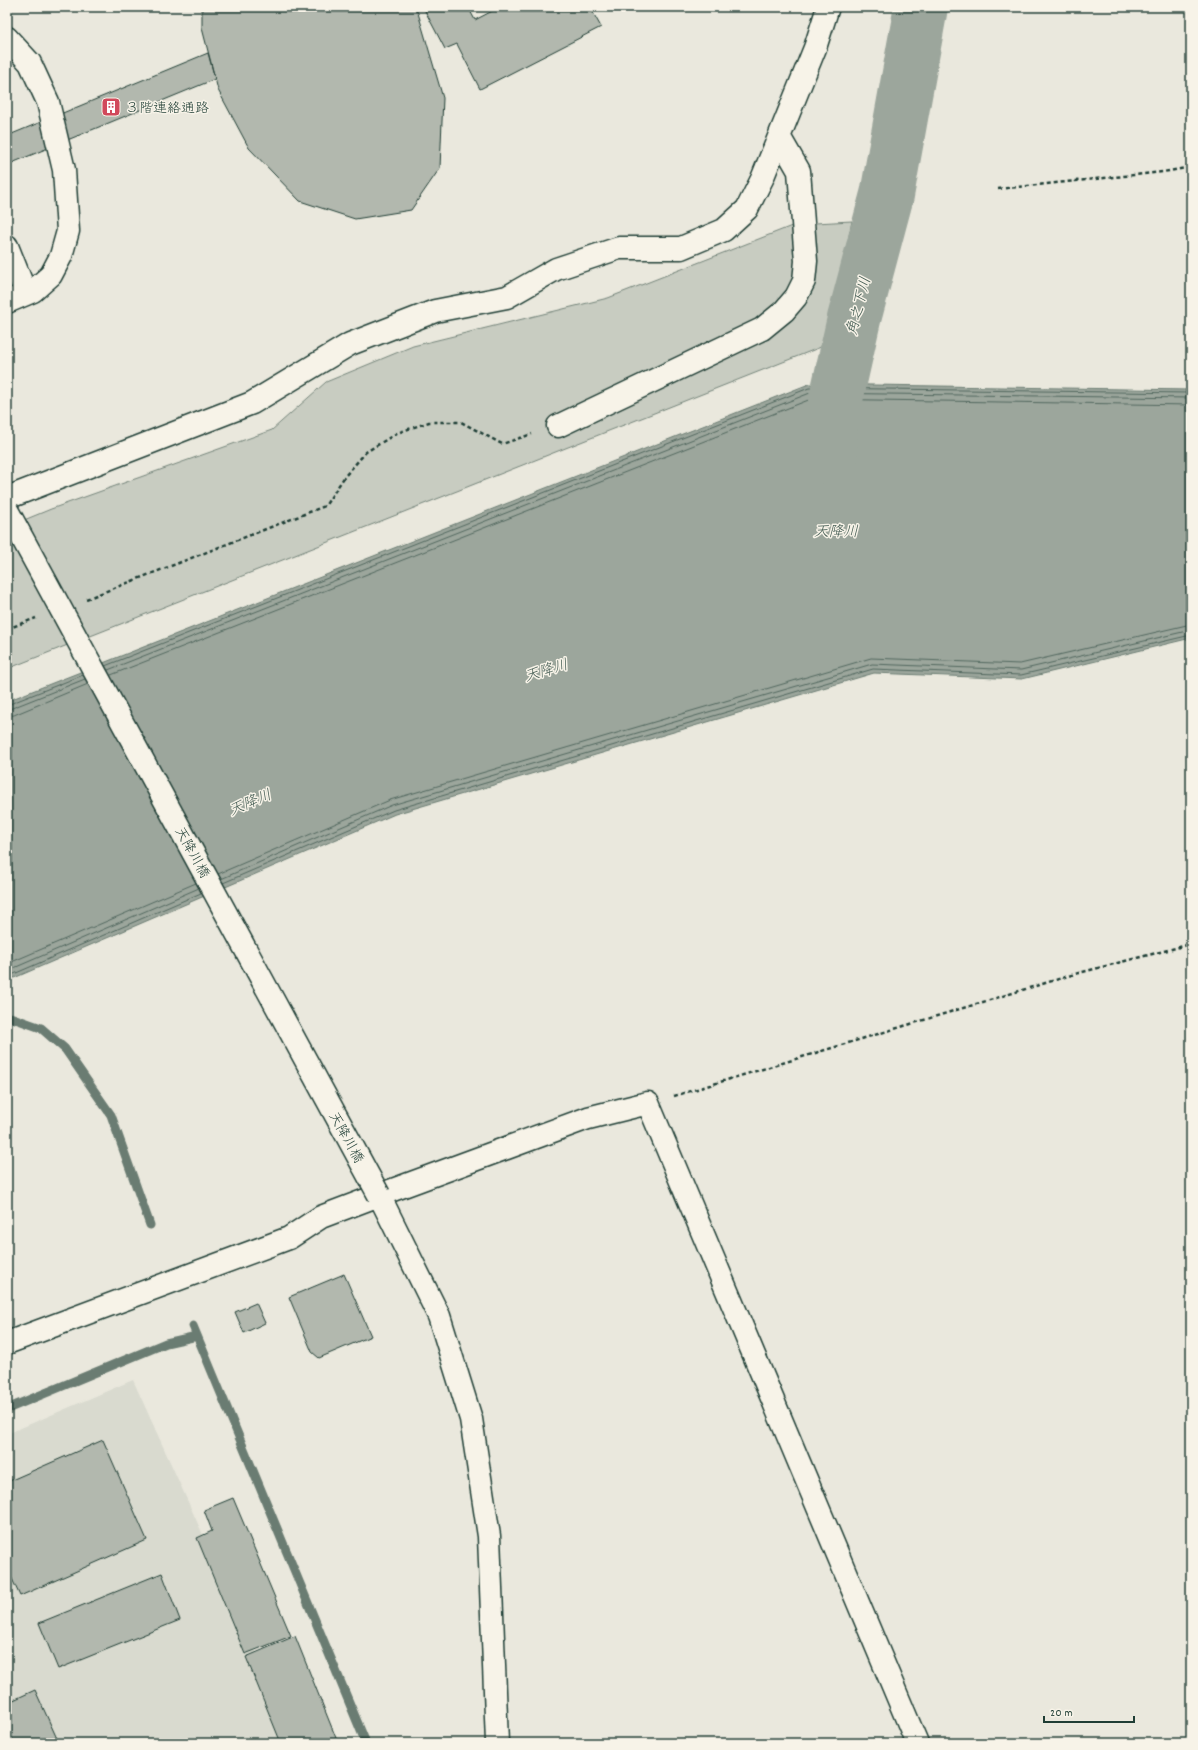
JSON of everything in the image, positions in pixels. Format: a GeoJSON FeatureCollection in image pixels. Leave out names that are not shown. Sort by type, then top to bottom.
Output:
{"type":"FeatureCollection","features":[{"type":"Feature","properties":{"kind":"street"},"geometry":{"type":"LineString","coordinates":[[7,498],[252,403],[350,344],[435,311],[507,296],[556,269],[619,248],[681,248],[724,230],[747,209],[780,138],[815,48],[828,7]]}},
{"type":"Feature","properties":{"kind":"street"},"geometry":{"type":"LineString","coordinates":[[7,38],[30,63],[48,102],[64,170],[68,231],[61,256],[51,275],[33,291],[17,298],[7,246]]}},
{"type":"Feature","properties":{"kind":"street"},"geometry":{"type":"LineString","coordinates":[[558,426],[762,329],[784,311],[796,297],[804,281],[806,261],[799,171],[780,138]]}},
{"type":"Feature","properties":{"kind":"street","name":"天降川橋"},"geometry":{"type":"LineString","coordinates":[[7,510],[378,1194],[439,1316],[471,1419],[489,1536],[497,1743]]}},
{"type":"Feature","properties":{"kind":"street"},"geometry":{"type":"LineString","coordinates":[[7,1343],[289,1238],[321,1217],[378,1194],[588,1118],[648,1103],[917,1743]]}},
{"type":"Feature","properties":{"kind":"path"},"geometry":{"type":"LineString","coordinates":[[998,188],[1163,172],[1191,167]]}},
{"type":"Feature","properties":{"kind":"path"},"geometry":{"type":"LineString","coordinates":[[81,601],[324,506],[345,476],[366,452],[397,433],[429,422],[461,422],[502,444],[558,426]]}},
{"type":"Feature","properties":{"kind":"path"},"geometry":{"type":"LineString","coordinates":[[7,629],[36,618]]}},
{"type":"Feature","properties":{"kind":"path"},"geometry":{"type":"LineString","coordinates":[[648,1103],[1075,974],[1191,944]]}},
{"type":"Feature","properties":{"kind":"shaded area"},"geometry":{"type":"Polygon","coordinates":[[[852,221],[826,345],[7,669],[7,527],[51,509],[272,430],[326,382],[413,346],[608,298],[797,224],[852,221]]]}},
{"type":"Feature","properties":{"kind":"shaded area"},"geometry":{"type":"Polygon","coordinates":[[[133,1380],[297,1743],[7,1743],[7,1434],[133,1380]]]}},
{"type":"Feature","properties":{"kind":"water","name":"天降川"},"geometry":{"type":"Polygon","coordinates":[[[809,384],[1191,390],[1191,638],[1022,679],[874,673],[395,814],[7,981],[7,701],[809,384]]]}},
{"type":"Feature","properties":{"kind":"building"},"geometry":{"type":"Polygon","coordinates":[[[202,7],[414,7],[418,13],[443,98],[440,168],[411,210],[355,219],[300,201],[249,148],[218,90],[202,28],[202,7]]]}},
{"type":"Feature","properties":{"kind":"building"},"geometry":{"type":"Polygon","coordinates":[[[423,7],[468,7],[475,20],[500,7],[600,7],[592,11],[601,27],[480,89],[457,44],[445,49],[423,7]]]}},
{"type":"Feature","properties":{"kind":"building","name":"３階連絡通路"},"geometry":{"type":"Polygon","coordinates":[[[208,53],[215,79],[7,165],[7,136],[208,53]]]}},
{"type":"Feature","properties":{"kind":"building"},"geometry":{"type":"Polygon","coordinates":[[[344,1274],[371,1336],[319,1358],[312,1352],[289,1297],[344,1274]]]}},
{"type":"Feature","properties":{"kind":"building"},"geometry":{"type":"Polygon","coordinates":[[[256,1303],[265,1323],[244,1333],[235,1312],[256,1303]]]}},
{"type":"Feature","properties":{"kind":"building"},"geometry":{"type":"Polygon","coordinates":[[[103,1440],[147,1540],[20,1596],[7,1568],[7,1482],[103,1440]]]}},
{"type":"Feature","properties":{"kind":"building"},"geometry":{"type":"Polygon","coordinates":[[[233,1498],[291,1636],[245,1654],[197,1538],[212,1531],[204,1510],[233,1498]]]}},
{"type":"Feature","properties":{"kind":"building"},"geometry":{"type":"Polygon","coordinates":[[[162,1573],[180,1620],[58,1669],[39,1623],[162,1573]]]}},
{"type":"Feature","properties":{"kind":"building"},"geometry":{"type":"Polygon","coordinates":[[[295,1636],[338,1743],[281,1743],[246,1657],[295,1636]]]}},
{"type":"Feature","properties":{"kind":"building"},"geometry":{"type":"Polygon","coordinates":[[[35,1690],[59,1743],[7,1743],[7,1703],[35,1690]]]}},
{"type":"Feature","properties":{"kind":"building"},"geometry":{"type":"Polygon","coordinates":[[[212,1739],[214,1743],[203,1743],[212,1739]]]}},
{"type":"Feature","properties":{"kind":"waterway","name":"角之下川"},"geometry":{"type":"LineString","coordinates":[[831,458],[830,426],[854,319],[887,195],[921,7]]}},
{"type":"Feature","properties":{"kind":"waterway"},"geometry":{"type":"LineString","coordinates":[[7,1018],[10,1017],[41,1028],[65,1049],[111,1115],[150,1225]]}},
{"type":"Feature","properties":{"kind":"waterway"},"geometry":{"type":"LineString","coordinates":[[193,1326],[366,1743]]}},
{"type":"Feature","properties":{"kind":"waterway"},"geometry":{"type":"LineString","coordinates":[[7,1409],[166,1343],[197,1336]]}},
{"type":"Feature","properties":{"kind":"place","name":"３階連絡通路"},"geometry":{"type":"Point","coordinates":[111,107]}}]}
